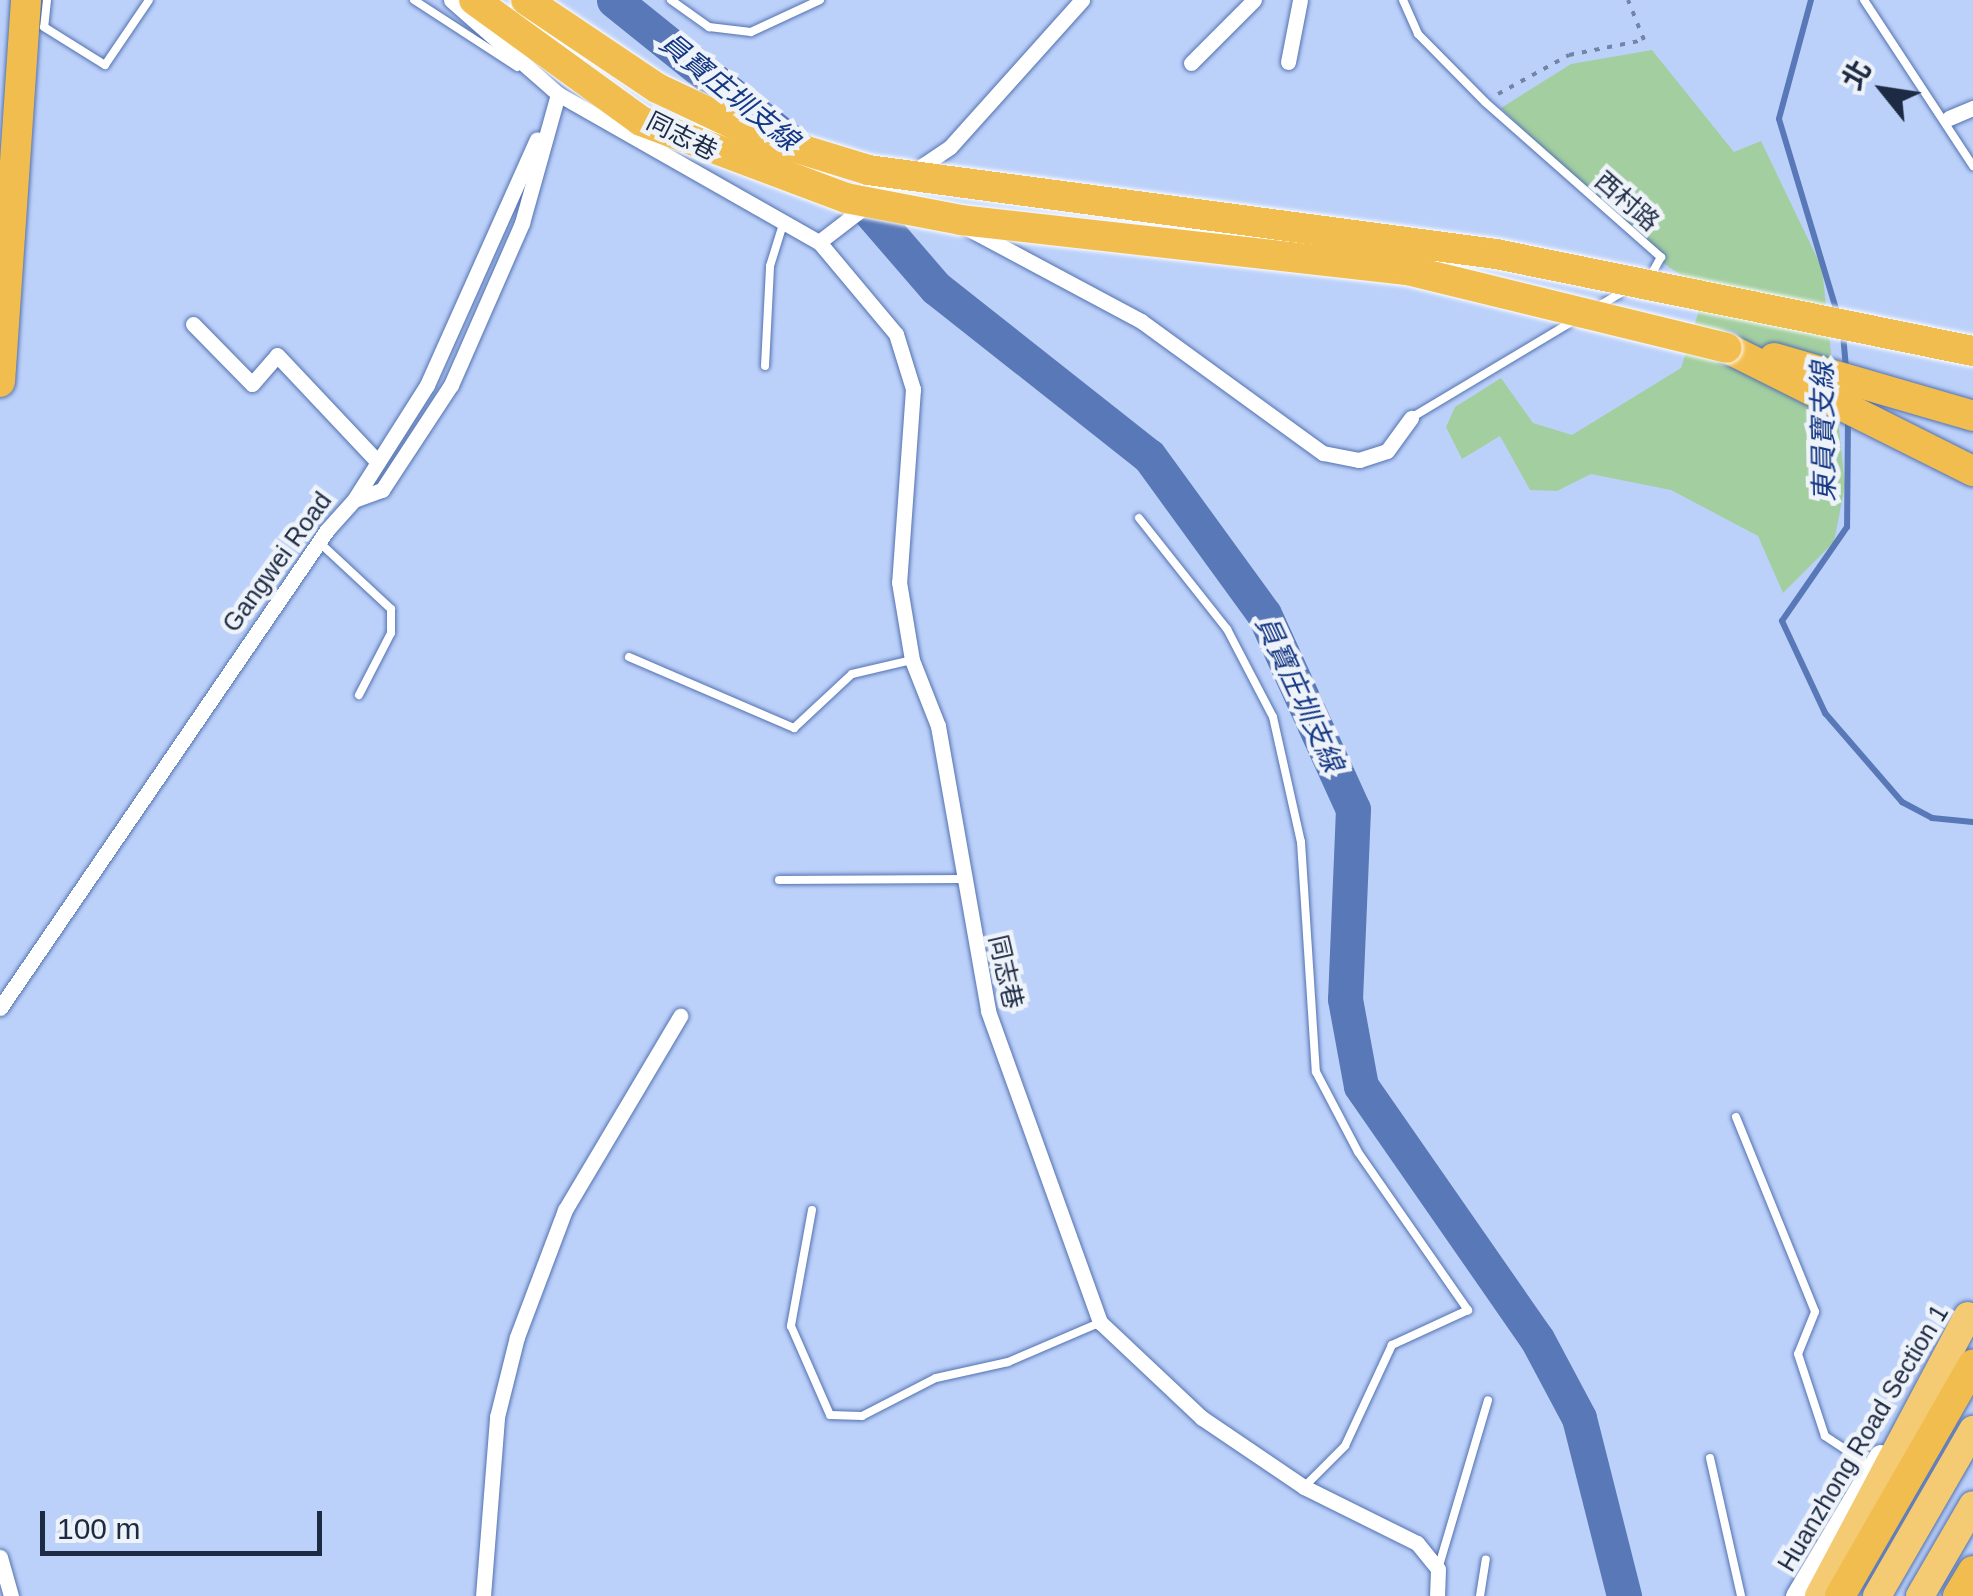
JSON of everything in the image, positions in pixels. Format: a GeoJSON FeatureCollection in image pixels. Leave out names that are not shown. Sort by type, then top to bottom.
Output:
{"type":"FeatureCollection","features":[{"type":"Feature","properties":{"kind":"highway"},"geometry":{"type":"LineString","coordinates":[[0,382],[26,0]]}},
{"type":"Feature","properties":{"kind":"highway"},"geometry":{"type":"LineString","coordinates":[[474,0],[642,121],[846,198],[961,220],[1407,270],[1866,379],[1973,416]]}},
{"type":"Feature","properties":{"kind":"highway"},"geometry":{"type":"LineString","coordinates":[[526,0],[671,95],[868,170],[1496,254],[1973,351]]}},
{"type":"Feature","properties":{"kind":"highway"},"geometry":{"type":"LineString","coordinates":[[1727,348],[1973,471]]}},
{"type":"Feature","properties":{"kind":"highway"},"geometry":{"type":"LineString","coordinates":[[1820,1596],[1970,1310]]}},
{"type":"Feature","properties":{"kind":"highway"},"geometry":{"type":"LineString","coordinates":[[1840,1596],[1973,1365]]}},
{"type":"Feature","properties":{"kind":"highway"},"geometry":{"type":"LineString","coordinates":[[1877,1596],[1973,1430]]}},
{"type":"Feature","properties":{"kind":"highway"},"geometry":{"type":"LineString","coordinates":[[1920,1596],[1973,1506]]}},
{"type":"Feature","properties":{"kind":"highway"},"geometry":{"type":"LineString","coordinates":[[1958,1596],[1973,1570]]}},
{"type":"Feature","properties":{"kind":"street"},"geometry":{"type":"LineString","coordinates":[[354,500],[426,385],[483,242],[558,94],[451,0]]}},
{"type":"Feature","properties":{"kind":"street"},"geometry":{"type":"LineString","coordinates":[[512,53],[542,0]]}},
{"type":"Feature","properties":{"kind":"street"},"geometry":{"type":"LineString","coordinates":[[819,242],[950,147],[1082,0]]}},
{"type":"Feature","properties":{"kind":"street"},"geometry":{"type":"LineString","coordinates":[[1192,63],[1254,0]]}},
{"type":"Feature","properties":{"kind":"street"},"geometry":{"type":"LineString","coordinates":[[1288,62],[1300,0]]}},
{"type":"Feature","properties":{"kind":"street","name":"同志巷"},"geometry":{"type":"LineString","coordinates":[[558,94],[819,242],[896,334],[913,389],[900,582],[912,660],[938,726],[959,879],[988,1011],[1100,1322],[1202,1418],[1304,1487],[1417,1544],[1438,1568]]}},
{"type":"Feature","properties":{"kind":"street","name":"Gangwei Road"},"geometry":{"type":"LineString","coordinates":[[0,1008],[319,542],[354,500],[382,490],[450,386],[522,223],[558,94]]}},
{"type":"Feature","properties":{"kind":"street"},"geometry":{"type":"LineString","coordinates":[[1950,118],[1973,108]]}},
{"type":"Feature","properties":{"kind":"street"},"geometry":{"type":"LineString","coordinates":[[896,183],[1141,322],[1322,453],[1359,460],[1387,451],[1411,418]]}},
{"type":"Feature","properties":{"kind":"street"},"geometry":{"type":"LineString","coordinates":[[194,324],[252,384],[277,356],[378,462]]}},
{"type":"Feature","properties":{"kind":"street"},"geometry":{"type":"LineString","coordinates":[[483,1596],[496,1417],[517,1338],[566,1210],[680,1016]]}},
{"type":"Feature","properties":{"kind":"street","name":"Huanzhong Road Section 1"},"geometry":{"type":"LineString","coordinates":[[1796,1596],[1970,1310]]}},
{"type":"Feature","properties":{"kind":"street"},"geometry":{"type":"LineString","coordinates":[[0,1557],[11,1596]]}},
{"type":"Feature","properties":{"kind":"street"},"geometry":{"type":"LineString","coordinates":[[1437,1596],[1438,1568]]}},
{"type":"Feature","properties":{"kind":"lane"},"geometry":{"type":"LineString","coordinates":[[47,0],[44,27],[105,65],[149,0]]}},
{"type":"Feature","properties":{"kind":"lane"},"geometry":{"type":"LineString","coordinates":[[414,0],[558,94]]}},
{"type":"Feature","properties":{"kind":"lane"},"geometry":{"type":"LineString","coordinates":[[671,0],[709,27],[751,32],[820,0]]}},
{"type":"Feature","properties":{"kind":"lane","name":"西村路"},"geometry":{"type":"LineString","coordinates":[[1404,0],[1418,34],[1485,102],[1661,257],[1661,268],[1411,418]]}},
{"type":"Feature","properties":{"kind":"lane"},"geometry":{"type":"LineString","coordinates":[[1864,0],[1950,118],[1973,166]]}},
{"type":"Feature","properties":{"kind":"lane"},"geometry":{"type":"LineString","coordinates":[[766,366],[770,266],[784,221]]}},
{"type":"Feature","properties":{"kind":"lane"},"geometry":{"type":"LineString","coordinates":[[1139,518],[1227,629],[1273,717],[1301,842],[1316,1072],[1358,1152],[1468,1310],[1392,1345],[1345,1446],[1304,1487]]}},
{"type":"Feature","properties":{"kind":"lane"},"geometry":{"type":"LineString","coordinates":[[319,542],[391,609],[390,634],[359,695]]}},
{"type":"Feature","properties":{"kind":"lane"},"geometry":{"type":"LineString","coordinates":[[629,657],[794,728],[852,674],[912,660]]}},
{"type":"Feature","properties":{"kind":"lane"},"geometry":{"type":"LineString","coordinates":[[780,880],[959,879]]}},
{"type":"Feature","properties":{"kind":"lane"},"geometry":{"type":"LineString","coordinates":[[1736,1117],[1816,1312],[1798,1354],[1825,1436],[1873,1467]]}},
{"type":"Feature","properties":{"kind":"lane"},"geometry":{"type":"LineString","coordinates":[[812,1210],[791,1326],[830,1415],[862,1416],[936,1378],[1008,1362],[1100,1322]]}},
{"type":"Feature","properties":{"kind":"lane"},"geometry":{"type":"LineString","coordinates":[[1438,1568],[1488,1400]]}},
{"type":"Feature","properties":{"kind":"lane"},"geometry":{"type":"LineString","coordinates":[[1710,1458],[1740,1596]]}},
{"type":"Feature","properties":{"kind":"lane"},"geometry":{"type":"LineString","coordinates":[[1480,1596],[1486,1559]]}},
{"type":"Feature","properties":{"kind":"path"},"geometry":{"type":"LineString","coordinates":[[1485,102],[1569,55],[1644,40],[1628,0]]}},
{"type":"Feature","properties":{"kind":"green space"},"geometry":{"type":"Polygon","coordinates":[[[1652,50],[1734,152],[1761,141],[1822,268],[1845,485],[1834,542],[1783,593],[1758,536],[1671,490],[1591,474],[1557,491],[1530,490],[1500,436],[1462,459],[1446,427],[1455,407],[1501,378],[1533,423],[1572,435],[1681,368],[1705,291],[1657,259],[1501,108],[1571,64],[1652,50]]]}},
{"type":"Feature","properties":{"kind":"waterway","name":"員寶庄圳支線"},"geometry":{"type":"LineString","coordinates":[[614,0],[853,192],[936,288],[1149,456],[1264,614],[1353,809],[1345,999],[1361,1086],[1537,1339],[1579,1418],[1624,1596]]}},
{"type":"Feature","properties":{"kind":"waterway","name":"東員寶支線"},"geometry":{"type":"LineString","coordinates":[[1811,0],[1779,119],[1837,312]]}},
{"type":"Feature","properties":{"kind":"waterway","name":"東員寶支線"},"geometry":{"type":"LineString","coordinates":[[1843,334],[1846,371]]}},
{"type":"Feature","properties":{"kind":"waterway","name":"東員寶支線"},"geometry":{"type":"LineString","coordinates":[[1848,419],[1847,527],[1782,621],[1825,713],[1902,802],[1932,818],[1973,822]]}}]}
